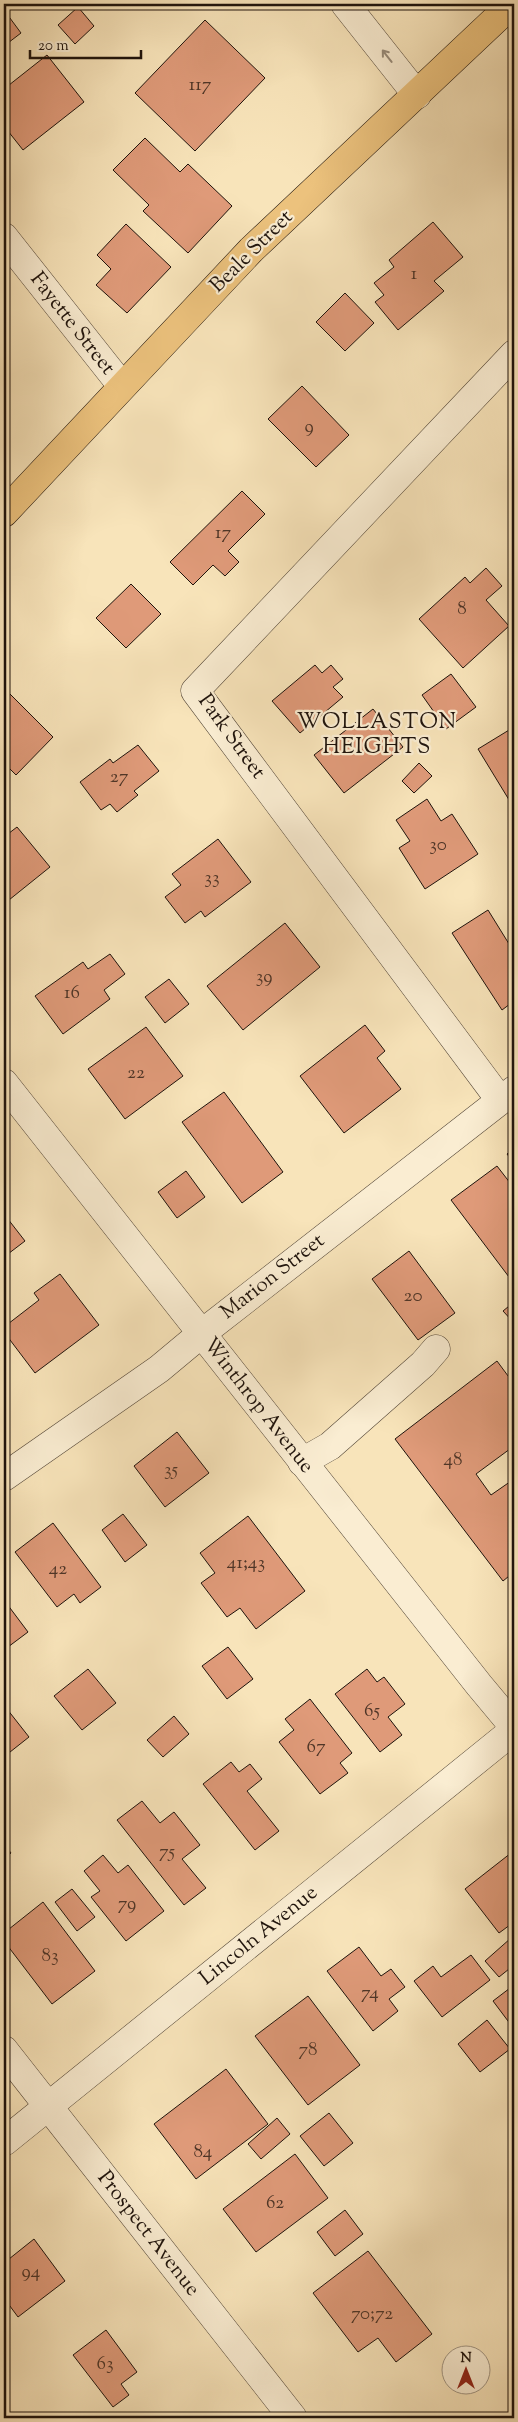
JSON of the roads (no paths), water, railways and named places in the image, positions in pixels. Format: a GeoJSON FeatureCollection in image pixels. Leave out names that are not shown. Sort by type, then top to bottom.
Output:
{"type":"FeatureCollection","features":[{"type":"Feature","properties":{"kind":"main road","name":"Beale Street"},"geometry":{"type":"LineString","coordinates":[[4,513],[251,250],[512,4]]}},
{"type":"Feature","properties":{"kind":"street"},"geometry":{"type":"LineString","coordinates":[[345,4],[417,95]]}},
{"type":"Feature","properties":{"kind":"street","name":"Fayette Street"},"geometry":{"type":"LineString","coordinates":[[4,237],[122,386]]}},
{"type":"Feature","properties":{"kind":"street","name":"Park Street"},"geometry":{"type":"LineString","coordinates":[[507,1095],[196,691],[512,364]]}},
{"type":"Feature","properties":{"kind":"street","name":"Winthrop Avenue"},"geometry":{"type":"LineString","coordinates":[[4,1083],[200,1334],[514,1728]]}},
{"type":"Feature","properties":{"kind":"street","name":"Marion Street"},"geometry":{"type":"LineString","coordinates":[[4,1477],[159,1369],[200,1334],[507,1095]]}},
{"type":"Feature","properties":{"kind":"street"},"geometry":{"type":"LineString","coordinates":[[302,1462],[338,1440],[423,1364],[436,1349]]}},
{"type":"Feature","properties":{"kind":"street","name":"Lincoln Avenue"},"geometry":{"type":"LineString","coordinates":[[4,2142],[514,1728]]}},
{"type":"Feature","properties":{"kind":"street","name":"Prospect Avenue"},"geometry":{"type":"LineString","coordinates":[[4,2050],[293,2418]]}},
{"type":"Feature","properties":{"kind":"district","name":"WOLLASTON HEIGHTS"},"geometry":{"type":"Point","coordinates":[377,736]}}]}
